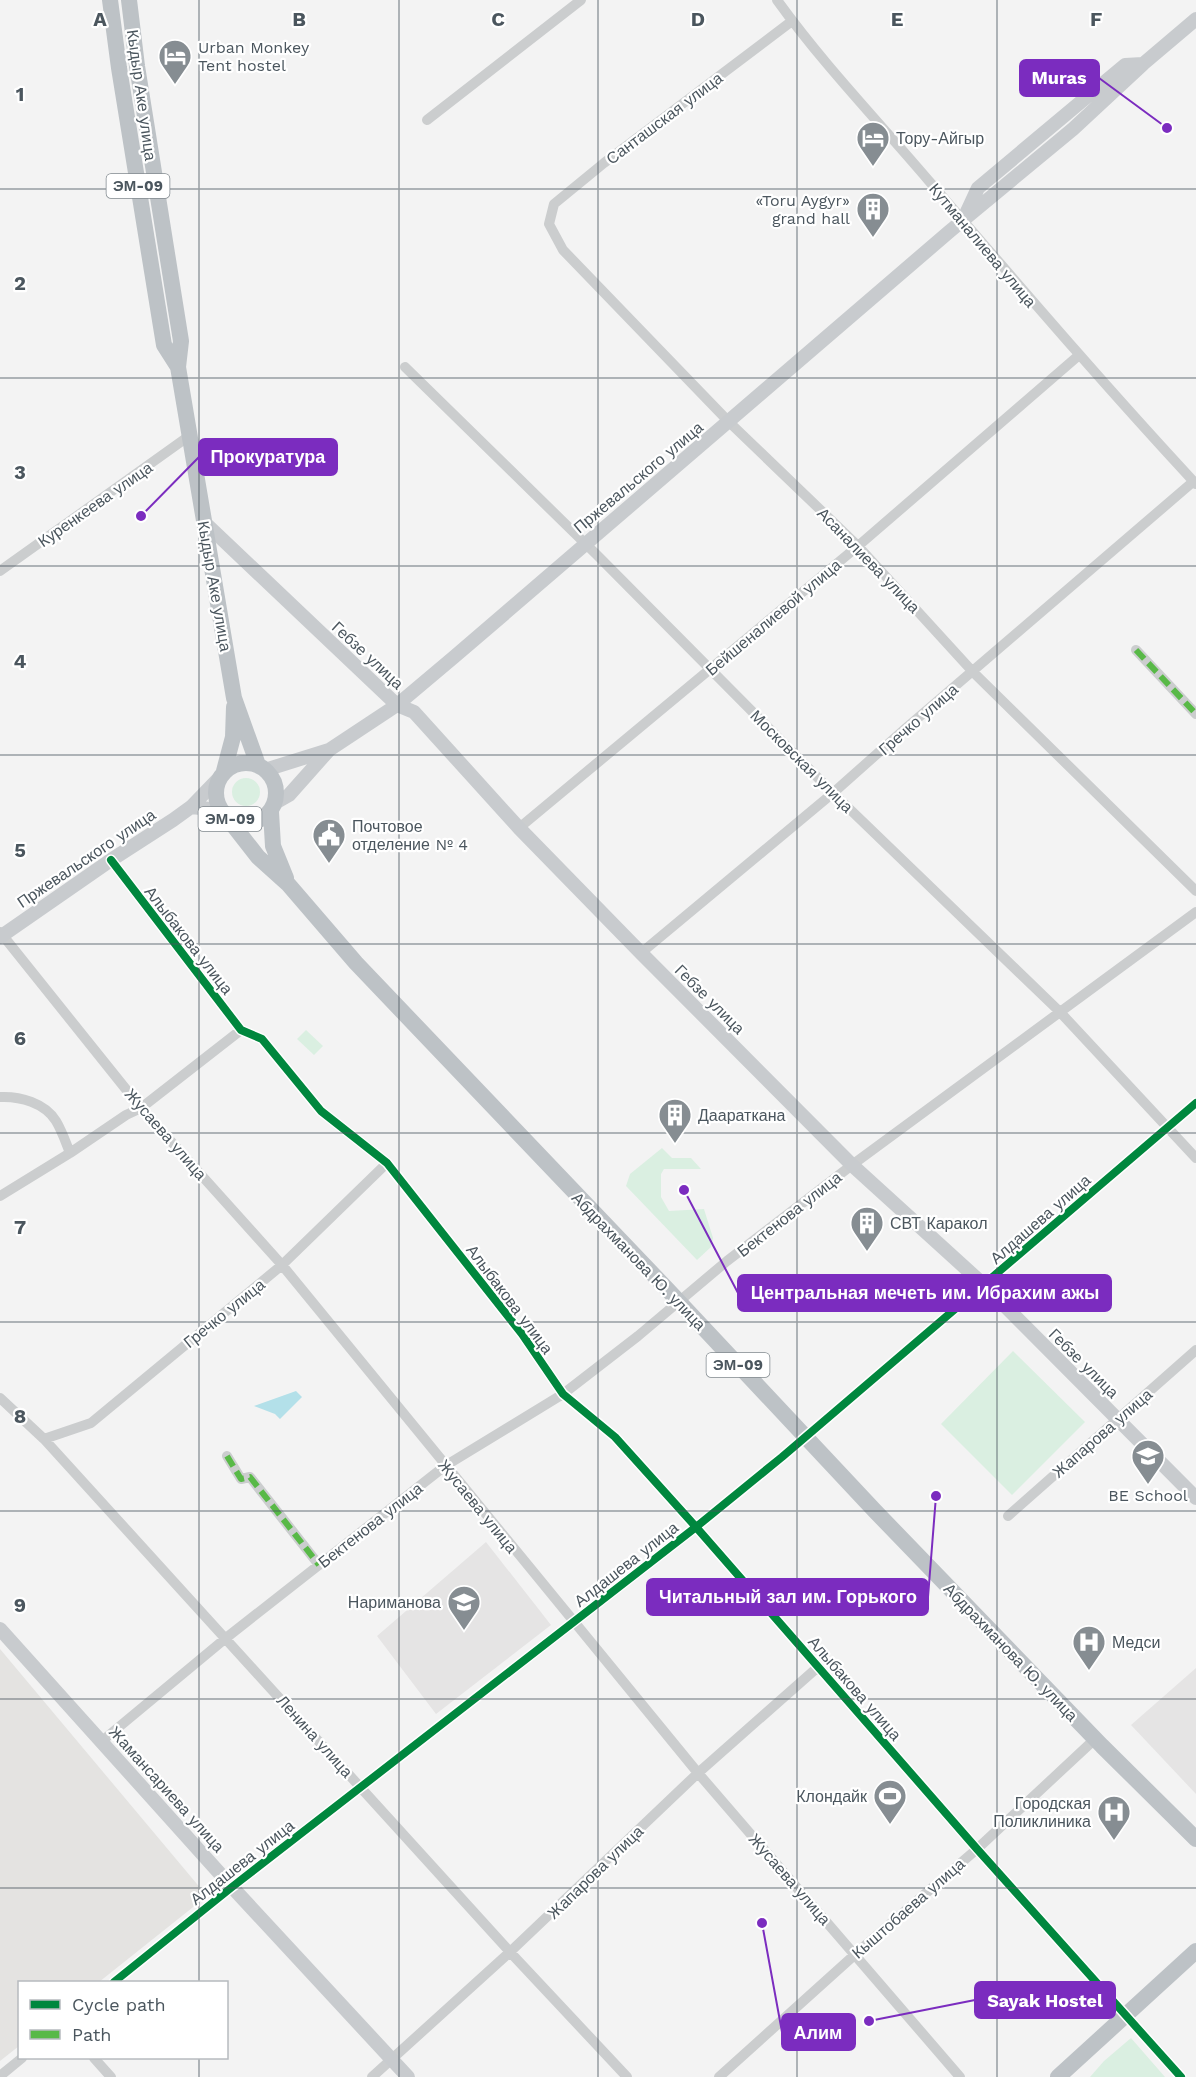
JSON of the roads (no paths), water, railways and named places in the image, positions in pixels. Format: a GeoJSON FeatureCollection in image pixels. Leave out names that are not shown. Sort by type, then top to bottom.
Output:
{"type":"FeatureCollection","features":[{"type":"Feature","properties":{"kind":"highway","name":"Кыдыр Аке улица"},"geometry":{"type":"LineString","coordinates":[[110,0],[164,345],[178,368]]}},
{"type":"Feature","properties":{"kind":"highway","name":"Кыдыр Аке улица"},"geometry":{"type":"LineString","coordinates":[[129,0],[136,66],[181,341],[178,368],[234,698],[233,737],[222,775]]}},
{"type":"Feature","properties":{"kind":"highway"},"geometry":{"type":"LineString","coordinates":[[119,68],[136,66]]}},
{"type":"Feature","properties":{"kind":"highway","name":"Кыдыр Аке улица"},"geometry":{"type":"LineString","coordinates":[[234,698],[262,767]]}},
{"type":"Feature","properties":{"kind":"highway"},"geometry":{"type":"LineString","coordinates":[[222,775],[240,763],[262,767]]}},
{"type":"Feature","properties":{"kind":"highway","name":"ЭМ-09"},"geometry":{"type":"LineString","coordinates":[[222,775],[215,795],[223,813],[240,823],[248,824],[264,818],[273,807],[275,785],[262,767]]}},
{"type":"Feature","properties":{"kind":"highway","name":"Абдрахманова Ю. улица"},"geometry":{"type":"LineString","coordinates":[[273,807],[273,846],[288,884]]}},
{"type":"Feature","properties":{"kind":"highway","name":"Абдрахманова Ю. улица"},"geometry":{"type":"LineString","coordinates":[[223,813],[258,857],[288,884],[356,963],[805,1437],[991,1633],[1196,1839]]}},
{"type":"Feature","properties":{"kind":"highway"},"geometry":{"type":"LineString","coordinates":[[1058,2077],[1196,1950]]}},
{"type":"Feature","properties":{"kind":"main road","name":"Пржевальского улица"},"geometry":{"type":"LineString","coordinates":[[273,807],[289,795],[329,750],[397,705],[963,220],[1073,129],[1196,19]]}},
{"type":"Feature","properties":{"kind":"main road","name":"Гебзе улица"},"geometry":{"type":"LineString","coordinates":[[204,522],[397,705],[414,712],[519,828],[641,953],[852,1165],[984,1285],[1196,1498]]}},
{"type":"Feature","properties":{"kind":"main road","name":"Пржевальского улица"},"geometry":{"type":"LineString","coordinates":[[262,767],[329,750]]}},
{"type":"Feature","properties":{"kind":"main road","name":"Пржевальского улица"},"geometry":{"type":"LineString","coordinates":[[1,935],[191,807],[222,775]]}},
{"type":"Feature","properties":{"kind":"main road"},"geometry":{"type":"LineString","coordinates":[[191,807],[223,813]]}},
{"type":"Feature","properties":{"kind":"main road","name":"Жамансариева улица"},"geometry":{"type":"LineString","coordinates":[[0,1629],[232,1887],[408,2077]]}},
{"type":"Feature","properties":{"kind":"street"},"geometry":{"type":"LineString","coordinates":[[427,120],[581,0]]}},
{"type":"Feature","properties":{"kind":"street","name":"Кутманалиева улица"},"geometry":{"type":"LineString","coordinates":[[777,0],[792,21],[1078,356],[1195,483]]}},
{"type":"Feature","properties":{"kind":"street","name":"Санташская улица"},"geometry":{"type":"LineString","coordinates":[[549,224],[554,204],[792,21]]}},
{"type":"Feature","properties":{"kind":"street","name":"Асаналиева улица"},"geometry":{"type":"LineString","coordinates":[[549,224],[563,250],[729,422],[858,546],[973,672],[1196,891]]}},
{"type":"Feature","properties":{"kind":"street","name":"Бейшеналиевой улица"},"geometry":{"type":"LineString","coordinates":[[519,828],[858,546],[1078,356]]}},
{"type":"Feature","properties":{"kind":"street","name":"Московская улица"},"geometry":{"type":"LineString","coordinates":[[405,367],[833,793],[1059,1011],[1196,1158]]}},
{"type":"Feature","properties":{"kind":"street","name":"Куренкеева улица"},"geometry":{"type":"LineString","coordinates":[[0,571],[189,436]]}},
{"type":"Feature","properties":{"kind":"street","name":"Гречко улица"},"geometry":{"type":"LineString","coordinates":[[641,953],[833,793],[1195,483]]}},
{"type":"Feature","properties":{"kind":"street"},"geometry":{"type":"LineString","coordinates":[[1136,650],[1196,714]]}},
{"type":"Feature","properties":{"kind":"street","name":"Алыбакова улица"},"geometry":{"type":"LineString","coordinates":[[111,860],[241,1030],[262,1039],[321,1111],[387,1163],[522,1334],[563,1394],[615,1437],[1181,2077]]}},
{"type":"Feature","properties":{"kind":"street","name":"Бектенова улица"},"geometry":{"type":"LineString","coordinates":[[102,1742],[226,1638],[445,1466],[563,1394],[852,1165],[1196,912]]}},
{"type":"Feature","properties":{"kind":"street","name":"Жусаева улица"},"geometry":{"type":"LineString","coordinates":[[1,935],[141,1108],[282,1265],[698,1773],[960,2077]]}},
{"type":"Feature","properties":{"kind":"street"},"geometry":{"type":"LineString","coordinates":[[0,1196],[126,1115],[141,1108],[241,1030]]}},
{"type":"Feature","properties":{"kind":"street"},"geometry":{"type":"LineString","coordinates":[[0,1097],[12,1096],[40,1105],[56,1120],[70,1153]]}},
{"type":"Feature","properties":{"kind":"street","name":"Алдашева улица"},"geometry":{"type":"LineString","coordinates":[[116,1981],[232,1887],[696,1527],[805,1437],[1196,1103]]}},
{"type":"Feature","properties":{"kind":"street","name":"Гречко улица"},"geometry":{"type":"LineString","coordinates":[[44,1439],[91,1423],[282,1265],[387,1163]]}},
{"type":"Feature","properties":{"kind":"street","name":"Жапарова улица"},"geometry":{"type":"LineString","coordinates":[[1008,1516],[1196,1350]]}},
{"type":"Feature","properties":{"kind":"street","name":"Ленина улица"},"geometry":{"type":"LineString","coordinates":[[1,1400],[44,1439],[510,1952],[627,2077]]}},
{"type":"Feature","properties":{"kind":"street"},"geometry":{"type":"LineString","coordinates":[[227,1456],[241,1479],[250,1477],[319,1565]]}},
{"type":"Feature","properties":{"kind":"street","name":"Жапарова улица"},"geometry":{"type":"LineString","coordinates":[[372,2077],[510,1952],[698,1773],[818,1667]]}},
{"type":"Feature","properties":{"kind":"street","name":"Кыштобаева улица"},"geometry":{"type":"LineString","coordinates":[[719,2077],[855,1954],[977,1849],[1095,1739]]}},
{"type":"Feature","properties":{"kind":"street"},"geometry":{"type":"LineString","coordinates":[[0,2076],[21,2059]]}},
{"type":"Feature","properties":{"kind":"street"},"geometry":{"type":"LineString","coordinates":[[95,2059],[111,2077]]}},
{"type":"Feature","properties":{"kind":"water"},"geometry":{"type":"Polygon","coordinates":[[[296,1391],[302,1397],[280,1419],[275,1414],[254,1406],[296,1391]]]}},
{"type":"Feature","properties":{"kind":"place","name":"Urban Monkey Tent hostel"},"geometry":{"type":"Point","coordinates":[175,85]}},
{"type":"Feature","properties":{"kind":"place","name":"Muras"},"geometry":{"type":"Point","coordinates":[1167,128]}},
{"type":"Feature","properties":{"kind":"place","name":"Тору-Айгыр"},"geometry":{"type":"Point","coordinates":[873,167]}},
{"type":"Feature","properties":{"kind":"place","name":"«Toru Aygyr» grand hall"},"geometry":{"type":"Point","coordinates":[873,238]}},
{"type":"Feature","properties":{"kind":"place","name":"Прокуратура"},"geometry":{"type":"Point","coordinates":[141,516]}},
{"type":"Feature","properties":{"kind":"place","name":"Почтовое отделение № 4"},"geometry":{"type":"Point","coordinates":[329,864]}},
{"type":"Feature","properties":{"kind":"place","name":"Даараткана"},"geometry":{"type":"Point","coordinates":[675,1144]}},
{"type":"Feature","properties":{"kind":"place","name":"Центральная мечеть им. Ибрахим ажы"},"geometry":{"type":"Point","coordinates":[684,1190]}},
{"type":"Feature","properties":{"kind":"place","name":"СВТ Каракол"},"geometry":{"type":"Point","coordinates":[867,1252]}},
{"type":"Feature","properties":{"kind":"place","name":"BE School"},"geometry":{"type":"Point","coordinates":[1148,1485]}},
{"type":"Feature","properties":{"kind":"place","name":"Читальный зал им. Горького"},"geometry":{"type":"Point","coordinates":[936,1496]}},
{"type":"Feature","properties":{"kind":"place","name":"Нариманова"},"geometry":{"type":"Point","coordinates":[464,1631]}},
{"type":"Feature","properties":{"kind":"place","name":"Медси"},"geometry":{"type":"Point","coordinates":[1089,1671]}},
{"type":"Feature","properties":{"kind":"place","name":"Клондайк"},"geometry":{"type":"Point","coordinates":[890,1825]}},
{"type":"Feature","properties":{"kind":"place","name":"Городская Поликлиника"},"geometry":{"type":"Point","coordinates":[1114,1841]}},
{"type":"Feature","properties":{"kind":"place","name":"Алим"},"geometry":{"type":"Point","coordinates":[762,1923]}},
{"type":"Feature","properties":{"kind":"place","name":"Sayak Hostel"},"geometry":{"type":"Point","coordinates":[869,2021]}}]}
